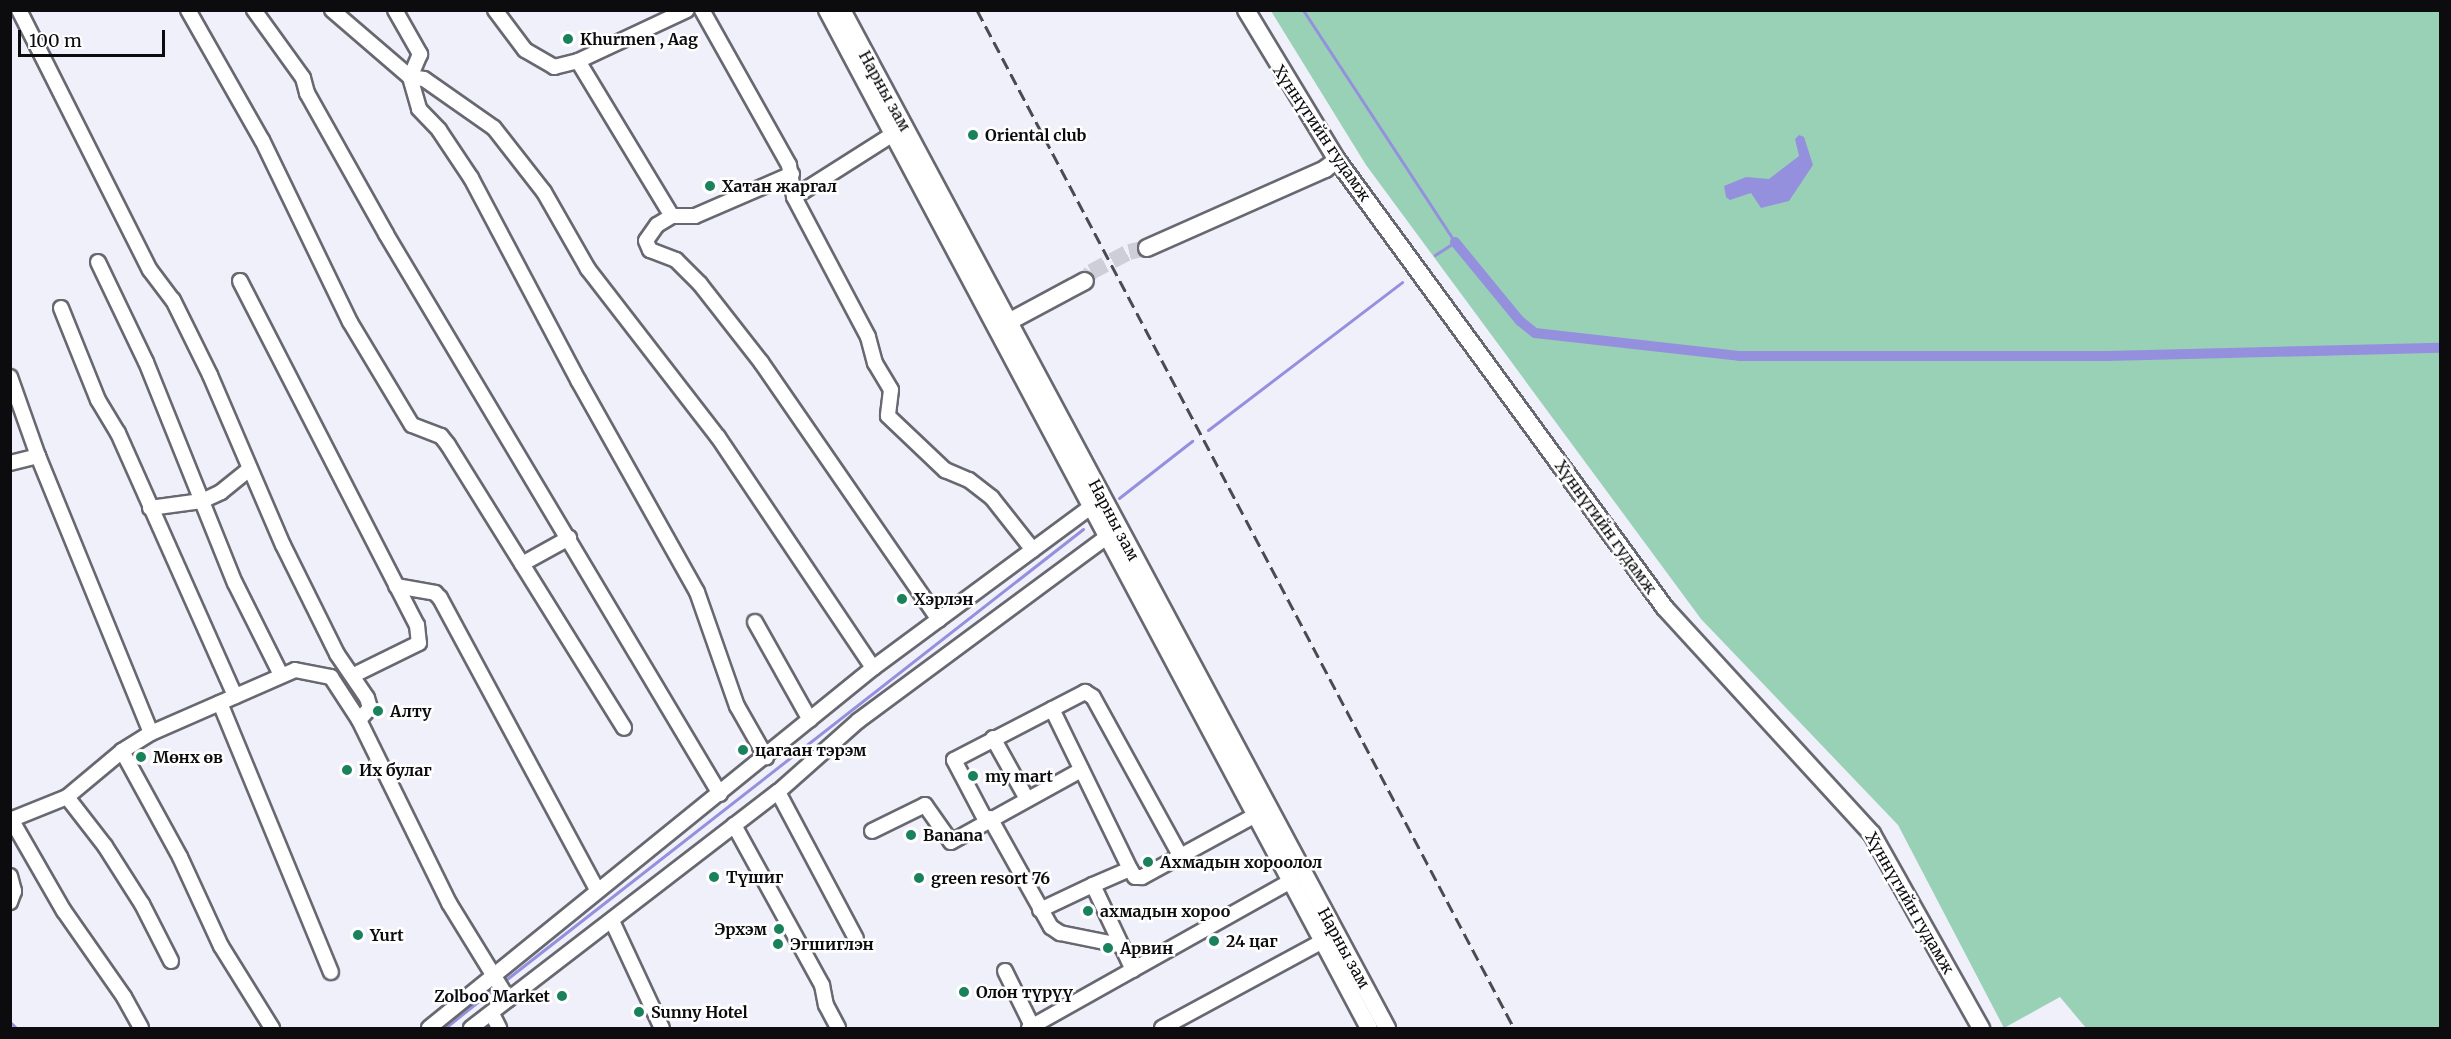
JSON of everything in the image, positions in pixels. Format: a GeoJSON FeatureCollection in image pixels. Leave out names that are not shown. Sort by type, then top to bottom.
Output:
{"type":"FeatureCollection","features":[{"type":"Feature","properties":{"kind":"main road","name":"Нарны зам"},"geometry":{"type":"LineString","coordinates":[[828,10],[898,131],[1096,503],[1388,1029]]}},
{"type":"Feature","properties":{"kind":"main road","name":"Нарны зам"},"geometry":{"type":"LineString","coordinates":[[842,10],[898,131]]}},
{"type":"Feature","properties":{"kind":"main road","name":"Хүннүгийн гудамж"},"geometry":{"type":"LineString","coordinates":[[1246,10],[1337,160],[1665,608],[1872,834],[1981,1029]]}},
{"type":"Feature","properties":{"kind":"main road"},"geometry":{"type":"LineString","coordinates":[[1147,248],[1325,169],[1337,160]]}},
{"type":"Feature","properties":{"kind":"main road"},"geometry":{"type":"LineString","coordinates":[[1002,326],[1085,281]]}},
{"type":"Feature","properties":{"kind":"main road","name":"Нарны зам"},"geometry":{"type":"LineString","coordinates":[[1096,503],[1106,538],[1369,1029]]}},
{"type":"Feature","properties":{"kind":"street"},"geometry":{"type":"LineString","coordinates":[[19,10],[150,270],[173,300],[210,375],[249,469],[349,671],[370,708],[359,720]]}},
{"type":"Feature","properties":{"kind":"street"},"geometry":{"type":"LineString","coordinates":[[188,10],[262,140],[350,322],[412,424],[441,436],[624,728]]}},
{"type":"Feature","properties":{"kind":"street"},"geometry":{"type":"LineString","coordinates":[[254,10],[303,78],[307,93],[386,234],[720,794]]}},
{"type":"Feature","properties":{"kind":"street"},"geometry":{"type":"LineString","coordinates":[[332,10],[410,77],[423,79],[501,137],[544,192],[588,269],[718,437],[873,668]]}},
{"type":"Feature","properties":{"kind":"street"},"geometry":{"type":"LineString","coordinates":[[395,10],[420,54],[410,77],[419,109],[440,130],[482,197],[578,380],[697,592],[737,706],[766,757]]}},
{"type":"Feature","properties":{"kind":"street"},"geometry":{"type":"LineString","coordinates":[[495,10],[525,50],[554,68],[578,61],[687,10]]}},
{"type":"Feature","properties":{"kind":"street"},"geometry":{"type":"LineString","coordinates":[[702,10],[792,174],[794,197],[868,336],[875,363],[891,390],[888,416],[945,470],[969,480],[992,498],[1033,550]]}},
{"type":"Feature","properties":{"kind":"street"},"geometry":{"type":"LineString","coordinates":[[578,61],[672,216]]}},
{"type":"Feature","properties":{"kind":"street"},"geometry":{"type":"LineString","coordinates":[[794,197],[898,131]]}},
{"type":"Feature","properties":{"kind":"street"},"geometry":{"type":"LineString","coordinates":[[792,174],[695,216],[672,216],[649,234],[646,241],[650,250],[676,260],[761,362],[939,620]]}},
{"type":"Feature","properties":{"kind":"street"},"geometry":{"type":"LineString","coordinates":[[98,262],[146,362],[235,583],[281,675]]}},
{"type":"Feature","properties":{"kind":"street"},"geometry":{"type":"LineString","coordinates":[[141,1029],[124,997],[64,911],[11,819],[67,797],[122,751],[151,733],[281,675],[295,670],[330,677],[419,643],[417,626],[240,281]]}},
{"type":"Feature","properties":{"kind":"street"},"geometry":{"type":"LineString","coordinates":[[62,308],[98,400],[118,433],[234,696]]}},
{"type":"Feature","properties":{"kind":"street"},"geometry":{"type":"LineString","coordinates":[[10,377],[38,456],[151,733]]}},
{"type":"Feature","properties":{"kind":"street"},"geometry":{"type":"LineString","coordinates":[[10,463],[38,456]]}},
{"type":"Feature","properties":{"kind":"street"},"geometry":{"type":"LineString","coordinates":[[150,508],[202,501],[221,492],[249,469]]}},
{"type":"Feature","properties":{"kind":"street"},"geometry":{"type":"LineString","coordinates":[[429,1029],[597,890],[766,757],[873,668],[1096,503]]}},
{"type":"Feature","properties":{"kind":"street"},"geometry":{"type":"LineString","coordinates":[[522,564],[568,538]]}},
{"type":"Feature","properties":{"kind":"street"},"geometry":{"type":"LineString","coordinates":[[471,1029],[492,1014],[506,995],[612,921],[778,792],[858,721],[1106,538]]}},
{"type":"Feature","properties":{"kind":"street"},"geometry":{"type":"LineString","coordinates":[[396,586],[435,593],[440,597],[597,890]]}},
{"type":"Feature","properties":{"kind":"street"},"geometry":{"type":"LineString","coordinates":[[755,622],[810,720]]}},
{"type":"Feature","properties":{"kind":"street"},"geometry":{"type":"LineString","coordinates":[[330,677],[359,720],[449,903],[506,995]]}},
{"type":"Feature","properties":{"kind":"street"},"geometry":{"type":"LineString","coordinates":[[1119,945],[1060,933],[1040,910],[954,760],[1086,692],[1093,697],[1180,855]]}},
{"type":"Feature","properties":{"kind":"street"},"geometry":{"type":"LineString","coordinates":[[220,703],[279,855],[331,972]]}},
{"type":"Feature","properties":{"kind":"street"},"geometry":{"type":"LineString","coordinates":[[1052,709],[1135,877],[1142,877],[1254,816]]}},
{"type":"Feature","properties":{"kind":"street"},"geometry":{"type":"LineString","coordinates":[[993,738],[1028,799]]}},
{"type":"Feature","properties":{"kind":"street"},"geometry":{"type":"LineString","coordinates":[[122,751],[180,857],[221,946],[272,1029]]}},
{"type":"Feature","properties":{"kind":"street"},"geometry":{"type":"LineString","coordinates":[[872,831],[925,805],[951,842],[1081,770]]}},
{"type":"Feature","properties":{"kind":"street"},"geometry":{"type":"LineString","coordinates":[[778,792],[856,939]]}},
{"type":"Feature","properties":{"kind":"street"},"geometry":{"type":"LineString","coordinates":[[67,797],[112,856],[171,961]]}},
{"type":"Feature","properties":{"kind":"street"},"geometry":{"type":"LineString","coordinates":[[734,825],[822,985],[826,1005],[838,1029]]}},
{"type":"Feature","properties":{"kind":"street"},"geometry":{"type":"LineString","coordinates":[[1040,910],[1130,869]]}},
{"type":"Feature","properties":{"kind":"street"},"geometry":{"type":"LineString","coordinates":[[10,876],[14,891],[10,902]]}},
{"type":"Feature","properties":{"kind":"street"},"geometry":{"type":"LineString","coordinates":[[1005,971],[1032,1028],[1289,882]]}},
{"type":"Feature","properties":{"kind":"street"},"geometry":{"type":"LineString","coordinates":[[1093,885],[1119,945],[1133,970]]}},
{"type":"Feature","properties":{"kind":"street"},"geometry":{"type":"LineString","coordinates":[[612,921],[662,1029]]}},
{"type":"Feature","properties":{"kind":"street"},"geometry":{"type":"LineString","coordinates":[[1162,1029],[1321,942]]}},
{"type":"Feature","properties":{"kind":"street"},"geometry":{"type":"LineString","coordinates":[[492,1014],[499,1029]]}},
{"type":"Feature","properties":{"kind":"green space"},"geometry":{"type":"Polygon","coordinates":[[[1271,11],[2440,11],[2440,1028],[2086,1028],[2060,997],[2004,1028],[1898,825],[1701,619],[1366,165],[1271,11]]]}},
{"type":"Feature","properties":{"kind":"shaded area"},"geometry":{"type":"Polygon","coordinates":[[[1799,135],[1804,137],[1813,165],[1789,201],[1761,208],[1751,193],[1730,200],[1726,197],[1724,186],[1746,177],[1769,179],[1799,156],[1795,139],[1799,135]]]}},
{"type":"Feature","properties":{"kind":"waterway"},"geometry":{"type":"LineString","coordinates":[[1303,10],[1455,242],[1435,255]]}},
{"type":"Feature","properties":{"kind":"waterway"},"geometry":{"type":"LineString","coordinates":[[1455,242],[1520,321],[1535,333],[1739,356],[2107,356],[2440,348]]}},
{"type":"Feature","properties":{"kind":"waterway"},"geometry":{"type":"LineString","coordinates":[[1208,430],[1402,282]]}},
{"type":"Feature","properties":{"kind":"waterway"},"geometry":{"type":"LineString","coordinates":[[1119,498],[1192,441]]}},
{"type":"Feature","properties":{"kind":"waterway"},"geometry":{"type":"LineString","coordinates":[[503,982],[1083,529]]}},
{"type":"Feature","properties":{"kind":"waterway"},"geometry":{"type":"LineString","coordinates":[[445,1028],[495,988]]}},
{"type":"Feature","properties":{"kind":"waterway"},"geometry":{"type":"LineString","coordinates":[[10,1022],[16,1028]]}},
{"type":"Feature","properties":{"kind":"tunnel"},"geometry":{"type":"LineString","coordinates":[[1085,281],[1091,272],[1129,252],[1147,248]]}},
{"type":"Feature","properties":{"kind":"railway"},"geometry":{"type":"LineString","coordinates":[[977,10],[1514,1028]]}},
{"type":"Feature","properties":{"kind":"place","name":"Khurmen , Aag"},"geometry":{"type":"Point","coordinates":[568,39]}},
{"type":"Feature","properties":{"kind":"place","name":"Oriental club"},"geometry":{"type":"Point","coordinates":[973,135]}},
{"type":"Feature","properties":{"kind":"place","name":"Хатан жаргал"},"geometry":{"type":"Point","coordinates":[710,186]}},
{"type":"Feature","properties":{"kind":"place","name":"Хэрлэн"},"geometry":{"type":"Point","coordinates":[902,599]}},
{"type":"Feature","properties":{"kind":"place","name":"Алту"},"geometry":{"type":"Point","coordinates":[378,711]}},
{"type":"Feature","properties":{"kind":"place","name":"цагаан тэрэм"},"geometry":{"type":"Point","coordinates":[743,750]}},
{"type":"Feature","properties":{"kind":"place","name":"Мөнх өв"},"geometry":{"type":"Point","coordinates":[141,757]}},
{"type":"Feature","properties":{"kind":"place","name":"Их булаг"},"geometry":{"type":"Point","coordinates":[347,770]}},
{"type":"Feature","properties":{"kind":"place","name":"my mart"},"geometry":{"type":"Point","coordinates":[973,776]}},
{"type":"Feature","properties":{"kind":"place","name":"Banana"},"geometry":{"type":"Point","coordinates":[911,835]}},
{"type":"Feature","properties":{"kind":"place","name":"Ахмадын хороолол"},"geometry":{"type":"Point","coordinates":[1148,862]}},
{"type":"Feature","properties":{"kind":"place","name":"Түшиг"},"geometry":{"type":"Point","coordinates":[714,877]}},
{"type":"Feature","properties":{"kind":"place","name":"green resort 76"},"geometry":{"type":"Point","coordinates":[919,878]}},
{"type":"Feature","properties":{"kind":"place","name":"ахмадын хороо"},"geometry":{"type":"Point","coordinates":[1088,911]}},
{"type":"Feature","properties":{"kind":"place","name":"Эрхэм"},"geometry":{"type":"Point","coordinates":[779,929]}},
{"type":"Feature","properties":{"kind":"place","name":"Yurt"},"geometry":{"type":"Point","coordinates":[358,935]}},
{"type":"Feature","properties":{"kind":"place","name":"24 цаг"},"geometry":{"type":"Point","coordinates":[1214,941]}},
{"type":"Feature","properties":{"kind":"place","name":"Эгшиглэн"},"geometry":{"type":"Point","coordinates":[778,944]}},
{"type":"Feature","properties":{"kind":"place","name":"Арвин"},"geometry":{"type":"Point","coordinates":[1108,948]}},
{"type":"Feature","properties":{"kind":"place","name":"Олон түрүү"},"geometry":{"type":"Point","coordinates":[964,992]}},
{"type":"Feature","properties":{"kind":"place","name":"Zolboo Market"},"geometry":{"type":"Point","coordinates":[562,996]}},
{"type":"Feature","properties":{"kind":"place","name":"Sunny Hotel"},"geometry":{"type":"Point","coordinates":[639,1012]}}]}
